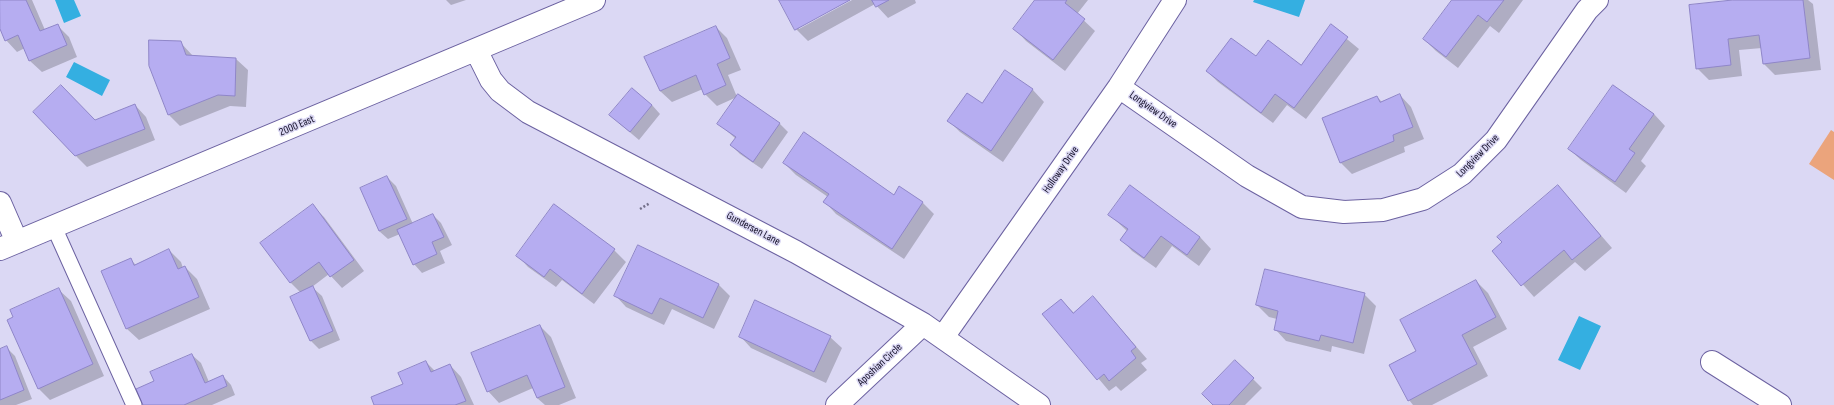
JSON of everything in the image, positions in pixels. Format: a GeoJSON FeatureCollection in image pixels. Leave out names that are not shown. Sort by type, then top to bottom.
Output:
{"type":"FeatureCollection","features":[{"type":"Feature","properties":{"kind":"street","name":"Holloway Drive"},"geometry":{"type":"LineString","coordinates":[[943,337],[1120,86],[1175,0]]}},
{"type":"Feature","properties":{"kind":"street","name":"Longview Drive"},"geometry":{"type":"LineString","coordinates":[[1120,86],[1247,176],[1302,207],[1344,212],[1383,210],[1423,199],[1462,174],[1496,140],[1587,10],[1597,0]]}},
{"type":"Feature","properties":{"kind":"street","name":"2000 East"},"geometry":{"type":"LineString","coordinates":[[8,246],[476,50],[583,2]]}},
{"type":"Feature","properties":{"kind":"street","name":"Gundersen Lane"},"geometry":{"type":"LineString","coordinates":[[476,50],[491,80],[500,91],[528,112],[796,252],[923,324],[1039,405]]}},
{"type":"Feature","properties":{"kind":"street"},"geometry":{"type":"LineString","coordinates":[[0,203],[8,246]]}},
{"type":"Feature","properties":{"kind":"street","name":"Aposhian Circle"},"geometry":{"type":"LineString","coordinates":[[837,405],[923,324]]}},
{"type":"Feature","properties":{"kind":"street"},"geometry":{"type":"LineString","coordinates":[[1712,362],[1780,405]]}},
{"type":"Feature","properties":{"kind":"lane"},"geometry":{"type":"LineString","coordinates":[[54,227],[134,405]]}},
{"type":"Feature","properties":{"kind":"shaded area"},"geometry":{"type":"Polygon","coordinates":[[[1831,130],[1834,132],[1834,180],[1809,164],[1831,130]]]}},
{"type":"Feature","properties":{"kind":"water"},"geometry":{"type":"Polygon","coordinates":[[[55,0],[74,0],[81,16],[64,23],[55,0]]]}},
{"type":"Feature","properties":{"kind":"water"},"geometry":{"type":"Polygon","coordinates":[[[1254,0],[1305,0],[1299,17],[1253,2],[1254,0]]]}},
{"type":"Feature","properties":{"kind":"water"},"geometry":{"type":"Polygon","coordinates":[[[74,62],[110,80],[102,96],[66,77],[74,62]]]}},
{"type":"Feature","properties":{"kind":"water"},"geometry":{"type":"Polygon","coordinates":[[[1579,316],[1601,326],[1580,370],[1558,360],[1579,316]]]}},
{"type":"Feature","properties":{"kind":"building"},"geometry":{"type":"Polygon","coordinates":[[[0,0],[26,0],[40,31],[58,24],[67,45],[29,61],[18,35],[5,41],[0,29],[0,0]]]}},
{"type":"Feature","properties":{"kind":"building"},"geometry":{"type":"Polygon","coordinates":[[[779,0],[850,0],[795,30],[779,0]]]}},
{"type":"Feature","properties":{"kind":"building"},"geometry":{"type":"Polygon","coordinates":[[[872,0],[889,0],[876,7],[872,0]]]}},
{"type":"Feature","properties":{"kind":"building"},"geometry":{"type":"Polygon","coordinates":[[[1035,0],[1067,0],[1065,3],[1085,19],[1053,60],[1013,29],[1035,0]]]}},
{"type":"Feature","properties":{"kind":"building"},"geometry":{"type":"Polygon","coordinates":[[[1452,0],[1504,0],[1487,22],[1478,15],[1446,57],[1423,39],[1452,0]]]}},
{"type":"Feature","properties":{"kind":"building"},"geometry":{"type":"Polygon","coordinates":[[[1733,0],[1803,0],[1810,58],[1763,64],[1759,35],[1728,39],[1731,65],[1696,69],[1689,5],[1733,0]]]}},
{"type":"Feature","properties":{"kind":"building"},"geometry":{"type":"Polygon","coordinates":[[[1331,24],[1348,37],[1294,108],[1275,94],[1261,113],[1206,71],[1231,38],[1256,56],[1268,40],[1301,65],[1331,24]]]}},
{"type":"Feature","properties":{"kind":"building"},"geometry":{"type":"Polygon","coordinates":[[[716,26],[730,58],[717,64],[726,85],[704,95],[696,75],[660,91],[644,57],[716,26]]]}},
{"type":"Feature","properties":{"kind":"building"},"geometry":{"type":"Polygon","coordinates":[[[149,40],[181,41],[186,55],[236,58],[235,96],[218,95],[168,115],[149,66],[149,40]]]}},
{"type":"Feature","properties":{"kind":"building"},"geometry":{"type":"Polygon","coordinates":[[[1005,70],[1033,89],[991,151],[947,121],[967,93],[982,103],[1005,70]]]}},
{"type":"Feature","properties":{"kind":"building"},"geometry":{"type":"Polygon","coordinates":[[[61,85],[95,120],[135,104],[145,129],[75,156],[33,112],[61,85]]]}},
{"type":"Feature","properties":{"kind":"building"},"geometry":{"type":"Polygon","coordinates":[[[1613,85],[1654,114],[1629,149],[1635,153],[1615,182],[1568,149],[1613,85]]]}},
{"type":"Feature","properties":{"kind":"building"},"geometry":{"type":"Polygon","coordinates":[[[632,88],[652,105],[630,132],[609,115],[632,88]]]}},
{"type":"Feature","properties":{"kind":"building"},"geometry":{"type":"Polygon","coordinates":[[[738,94],[780,123],[753,162],[730,145],[736,137],[717,124],[738,94]]]}},
{"type":"Feature","properties":{"kind":"building"},"geometry":{"type":"Polygon","coordinates":[[[1400,94],[1413,127],[1393,135],[1394,141],[1340,163],[1322,118],[1377,96],[1380,102],[1400,94]]]}},
{"type":"Feature","properties":{"kind":"building"},"geometry":{"type":"Polygon","coordinates":[[[804,132],[894,195],[899,186],[923,202],[892,249],[823,202],[829,194],[783,163],[804,132]]]}},
{"type":"Feature","properties":{"kind":"building"},"geometry":{"type":"Polygon","coordinates":[[[387,176],[407,219],[379,231],[360,188],[387,176]]]}},
{"type":"Feature","properties":{"kind":"building"},"geometry":{"type":"Polygon","coordinates":[[[1130,185],[1200,237],[1187,255],[1161,236],[1144,258],[1120,240],[1128,229],[1108,215],[1130,185]]]}},
{"type":"Feature","properties":{"kind":"building"},"geometry":{"type":"Polygon","coordinates":[[[1558,185],[1601,236],[1572,260],[1564,250],[1521,286],[1492,251],[1502,242],[1497,237],[1558,185]]]}},
{"type":"Feature","properties":{"kind":"building"},"geometry":{"type":"Polygon","coordinates":[[[313,204],[354,260],[330,277],[319,262],[290,283],[260,243],[313,204]]]}},
{"type":"Feature","properties":{"kind":"building"},"geometry":{"type":"Polygon","coordinates":[[[554,204],[615,249],[582,294],[550,269],[544,277],[516,256],[554,204]]]}},
{"type":"Feature","properties":{"kind":"building"},"geometry":{"type":"Polygon","coordinates":[[[433,214],[444,237],[432,242],[437,254],[413,265],[397,230],[433,214]]]}},
{"type":"Feature","properties":{"kind":"building"},"geometry":{"type":"Polygon","coordinates":[[[638,245],[719,284],[703,318],[660,298],[652,314],[614,296],[638,245]]]}},
{"type":"Feature","properties":{"kind":"building"},"geometry":{"type":"Polygon","coordinates":[[[169,249],[178,269],[185,266],[199,297],[126,329],[101,271],[131,258],[134,265],[169,249]]]}},
{"type":"Feature","properties":{"kind":"building"},"geometry":{"type":"Polygon","coordinates":[[[1265,269],[1365,293],[1353,343],[1321,335],[1319,341],[1274,330],[1278,311],[1256,305],[1265,269]]]}},
{"type":"Feature","properties":{"kind":"building"},"geometry":{"type":"Polygon","coordinates":[[[1476,280],[1496,317],[1462,335],[1477,364],[1408,401],[1389,365],[1416,351],[1400,320],[1476,280]]]}},
{"type":"Feature","properties":{"kind":"building"},"geometry":{"type":"Polygon","coordinates":[[[313,286],[333,331],[310,341],[290,297],[313,286]]]}},
{"type":"Feature","properties":{"kind":"building"},"geometry":{"type":"Polygon","coordinates":[[[59,288],[93,364],[38,389],[7,320],[13,317],[10,310],[59,288]]]}},
{"type":"Feature","properties":{"kind":"building"},"geometry":{"type":"Polygon","coordinates":[[[1093,296],[1136,347],[1131,351],[1136,358],[1109,381],[1104,374],[1097,380],[1042,314],[1061,299],[1073,313],[1093,296]]]}},
{"type":"Feature","properties":{"kind":"building"},"geometry":{"type":"Polygon","coordinates":[[[755,300],[831,336],[814,372],[739,337],[755,300]]]}},
{"type":"Feature","properties":{"kind":"building"},"geometry":{"type":"Polygon","coordinates":[[[540,325],[565,387],[537,398],[527,375],[487,392],[471,353],[540,325]]]}},
{"type":"Feature","properties":{"kind":"building"},"geometry":{"type":"Polygon","coordinates":[[[7,346],[24,390],[0,400],[0,349],[7,346]]]}},
{"type":"Feature","properties":{"kind":"building"},"geometry":{"type":"Polygon","coordinates":[[[192,354],[205,383],[223,375],[227,386],[184,405],[143,405],[136,389],[154,381],[150,372],[192,354]]]}},
{"type":"Feature","properties":{"kind":"building"},"geometry":{"type":"Polygon","coordinates":[[[1235,360],[1254,378],[1229,405],[1213,405],[1202,394],[1235,360]]]}},
{"type":"Feature","properties":{"kind":"building"},"geometry":{"type":"Polygon","coordinates":[[[426,361],[431,372],[450,364],[466,401],[455,405],[374,405],[371,397],[403,384],[398,373],[426,361]]]}}]}
